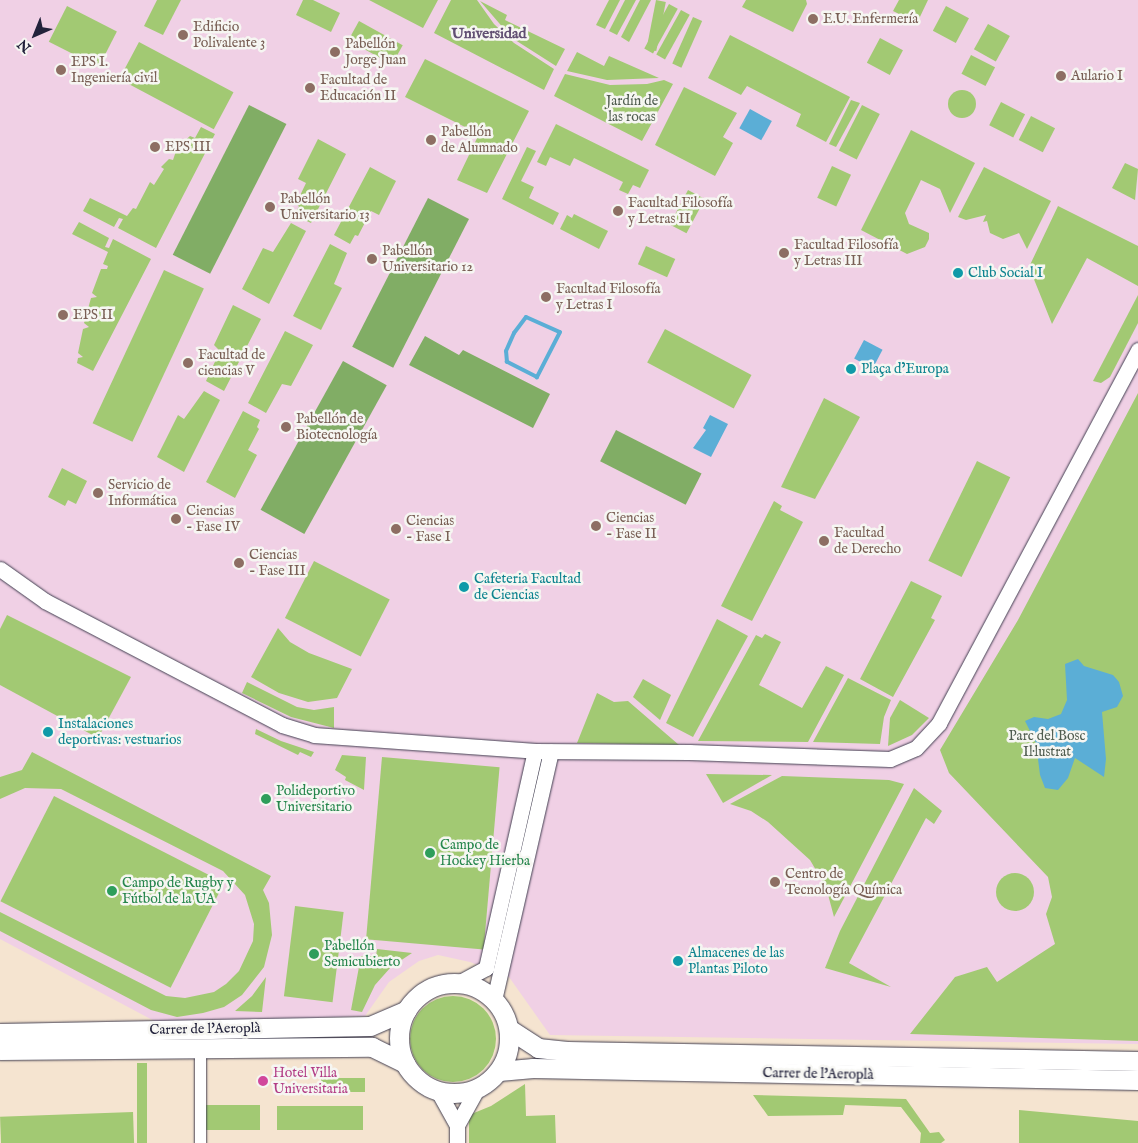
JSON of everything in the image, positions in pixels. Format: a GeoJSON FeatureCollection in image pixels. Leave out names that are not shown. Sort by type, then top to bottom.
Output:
{"type":"FeatureCollection","features":[{"type":"Feature","properties":{"kind":"main road"},"geometry":{"type":"LineString","coordinates":[[458,983],[478,988],[494,1000],[509,1029],[509,1044],[499,1071],[477,1089],[451,1093],[438,1091],[413,1075],[405,1063],[399,1045],[400,1027],[406,1010],[429,989],[458,983]]}},
{"type":"Feature","properties":{"kind":"main road","name":"Carrer de l'Aeroplà"},"geometry":{"type":"LineString","coordinates":[[0,1033],[370,1026],[406,1010]]}},
{"type":"Feature","properties":{"kind":"main road","name":"Carrer de l'Aeroplà"},"geometry":{"type":"LineString","coordinates":[[509,1029],[538,1048],[567,1050],[1138,1061]]}},
{"type":"Feature","properties":{"kind":"main road","name":"Carrer de l'Aeroplà"},"geometry":{"type":"LineString","coordinates":[[0,1050],[372,1047],[405,1063]]}},
{"type":"Feature","properties":{"kind":"main road","name":"Carrer de l'Aeroplà"},"geometry":{"type":"LineString","coordinates":[[499,1071],[533,1068],[1138,1080]]}},
{"type":"Feature","properties":{"kind":"street"},"geometry":{"type":"LineString","coordinates":[[0,569],[45,601],[282,725],[336,739],[535,751],[884,759],[899,756],[916,748],[933,733],[1138,350]]}},
{"type":"Feature","properties":{"kind":"street"},"geometry":{"type":"LineString","coordinates":[[458,983],[486,968],[535,751]]}},
{"type":"Feature","properties":{"kind":"street"},"geometry":{"type":"LineString","coordinates":[[494,1000],[551,751]]}},
{"type":"Feature","properties":{"kind":"street"},"geometry":{"type":"LineString","coordinates":[[200,1048],[200,1143]]}},
{"type":"Feature","properties":{"kind":"street"},"geometry":{"type":"LineString","coordinates":[[457,1143],[457,1125],[477,1089]]}},
{"type":"Feature","properties":{"kind":"street"},"geometry":{"type":"LineString","coordinates":[[438,1091],[457,1125]]}},
{"type":"Feature","properties":{"kind":"shaded area"},"geometry":{"type":"Polygon","coordinates":[[[0,0],[1138,0],[1138,1044],[550,1035],[509,977],[470,962],[438,955],[419,961],[389,982],[365,1016],[160,1024],[0,939],[0,0]]]}},
{"type":"Feature","properties":{"kind":"green space"},"geometry":{"type":"Polygon","coordinates":[[[157,0],[181,0],[163,35],[144,26],[157,0]]]}},
{"type":"Feature","properties":{"kind":"green space"},"geometry":{"type":"Polygon","coordinates":[[[303,0],[313,0],[340,13],[331,32],[296,15],[303,0]]]}},
{"type":"Feature","properties":{"kind":"green space"},"geometry":{"type":"Polygon","coordinates":[[[369,0],[438,0],[423,28],[369,0]]]}},
{"type":"Feature","properties":{"kind":"green space"},"geometry":{"type":"Polygon","coordinates":[[[451,0],[477,0],[494,24],[514,43],[554,69],[544,90],[434,33],[451,0]]]}},
{"type":"Feature","properties":{"kind":"green space"},"geometry":{"type":"Polygon","coordinates":[[[609,0],[620,0],[605,29],[596,25],[609,0]]]}},
{"type":"Feature","properties":{"kind":"green space"},"geometry":{"type":"Polygon","coordinates":[[[625,0],[636,0],[617,35],[609,31],[625,0]]]}},
{"type":"Feature","properties":{"kind":"green space"},"geometry":{"type":"Polygon","coordinates":[[[640,0],[651,0],[629,42],[621,37],[640,0]]]}},
{"type":"Feature","properties":{"kind":"green space"},"geometry":{"type":"Polygon","coordinates":[[[656,0],[666,2],[656,51],[646,49],[656,0]]]}},
{"type":"Feature","properties":{"kind":"green space"},"geometry":{"type":"Polygon","coordinates":[[[746,0],[806,0],[807,4],[793,32],[742,7],[746,0]]]}},
{"type":"Feature","properties":{"kind":"green space"},"geometry":{"type":"Polygon","coordinates":[[[899,0],[928,0],[917,23],[893,11],[899,0]]]}},
{"type":"Feature","properties":{"kind":"green space"},"geometry":{"type":"Polygon","coordinates":[[[480,1],[507,15],[505,20],[565,49],[556,66],[512,38],[480,1]]]}},
{"type":"Feature","properties":{"kind":"green space"},"geometry":{"type":"Polygon","coordinates":[[[669,4],[678,9],[653,53],[644,49],[669,4]]]}},
{"type":"Feature","properties":{"kind":"green space"},"geometry":{"type":"Polygon","coordinates":[[[67,6],[117,31],[99,67],[49,42],[67,6]]]}},
{"type":"Feature","properties":{"kind":"green space"},"geometry":{"type":"Polygon","coordinates":[[[946,6],[969,18],[956,43],[933,31],[946,6]]]}},
{"type":"Feature","properties":{"kind":"green space"},"geometry":{"type":"Polygon","coordinates":[[[681,10],[690,15],[665,59],[656,55],[681,10]]]}},
{"type":"Feature","properties":{"kind":"green space"},"geometry":{"type":"Polygon","coordinates":[[[693,17],[702,21],[681,68],[672,64],[693,17]]]}},
{"type":"Feature","properties":{"kind":"green space"},"geometry":{"type":"Polygon","coordinates":[[[359,21],[403,45],[392,64],[348,40],[359,21]]]}},
{"type":"Feature","properties":{"kind":"green space"},"geometry":{"type":"Polygon","coordinates":[[[988,24],[1010,36],[996,61],[974,49],[988,24]]]}},
{"type":"Feature","properties":{"kind":"green space"},"geometry":{"type":"Polygon","coordinates":[[[730,35],[850,97],[826,142],[796,126],[801,114],[747,86],[741,95],[708,78],[730,35]]]}},
{"type":"Feature","properties":{"kind":"green space"},"geometry":{"type":"Polygon","coordinates":[[[880,38],[903,50],[890,75],[867,63],[880,38]]]}},
{"type":"Feature","properties":{"kind":"green space"},"geometry":{"type":"Polygon","coordinates":[[[139,42],[233,92],[214,129],[119,79],[139,42]]]}},
{"type":"Feature","properties":{"kind":"green space","name":"Jardín de las rocas"},"geometry":{"type":"Polygon","coordinates":[[[577,52],[604,66],[609,56],[659,78],[607,80],[567,71],[577,52]]]}},
{"type":"Feature","properties":{"kind":"green space"},"geometry":{"type":"Polygon","coordinates":[[[971,55],[995,67],[986,86],[961,74],[971,55]]]}},
{"type":"Feature","properties":{"kind":"green space"},"geometry":{"type":"Polygon","coordinates":[[[425,59],[529,111],[487,193],[457,180],[479,134],[405,97],[425,59]]]}},
{"type":"Feature","properties":{"kind":"green space","name":"Jardín de las rocas"},"geometry":{"type":"Polygon","coordinates":[[[565,74],[610,85],[647,84],[664,80],[673,84],[642,141],[554,96],[565,74]]]}},
{"type":"Feature","properties":{"kind":"green space"},"geometry":{"type":"Polygon","coordinates":[[[684,87],[737,113],[723,137],[733,143],[715,176],[655,145],[684,87]]]}},
{"type":"Feature","properties":{"kind":"green space"},"geometry":{"type":"Polygon","coordinates":[[[962,90],[972,94],[976,104],[972,114],[962,118],[952,114],[948,104],[952,94],[962,90]]]}},
{"type":"Feature","properties":{"kind":"green space"},"geometry":{"type":"Polygon","coordinates":[[[851,100],[860,103],[836,147],[829,144],[851,100]]]}},
{"type":"Feature","properties":{"kind":"green space"},"geometry":{"type":"Polygon","coordinates":[[[1001,102],[1025,114],[1013,137],[989,125],[1001,102]]]}},
{"type":"Feature","properties":{"kind":"green space"},"geometry":{"type":"Polygon","coordinates":[[[249,105],[286,124],[210,274],[173,255],[249,105]]]}},
{"type":"Feature","properties":{"kind":"green space"},"geometry":{"type":"Polygon","coordinates":[[[862,105],[880,114],[857,160],[839,150],[862,105]]]}},
{"type":"Feature","properties":{"kind":"green space"},"geometry":{"type":"Polygon","coordinates":[[[1031,116],[1055,128],[1043,152],[1019,140],[1031,116]]]}},
{"type":"Feature","properties":{"kind":"green space"},"geometry":{"type":"Polygon","coordinates":[[[556,124],[649,170],[640,188],[633,185],[628,194],[619,190],[623,182],[574,158],[570,166],[550,157],[546,166],[537,162],[556,124]]]}},
{"type":"Feature","properties":{"kind":"green space"},"geometry":{"type":"Polygon","coordinates":[[[201,127],[215,134],[156,248],[118,228],[123,219],[119,218],[114,227],[83,211],[90,198],[127,216],[133,208],[136,209],[150,182],[154,185],[164,169],[161,167],[169,159],[173,160],[177,148],[190,136],[195,138],[201,127]]]}},
{"type":"Feature","properties":{"kind":"green space"},"geometry":{"type":"Polygon","coordinates":[[[911,130],[975,163],[950,213],[940,189],[921,180],[905,213],[909,224],[929,233],[929,239],[925,247],[907,254],[861,230],[911,130]]]}},
{"type":"Feature","properties":{"kind":"green space"},"geometry":{"type":"Polygon","coordinates":[[[318,139],[346,154],[311,223],[294,215],[299,206],[296,204],[306,183],[298,179],[318,139]]]}},
{"type":"Feature","properties":{"kind":"green space"},"geometry":{"type":"Polygon","coordinates":[[[527,147],[536,151],[521,181],[534,187],[529,198],[559,213],[553,225],[502,199],[527,147]]]}},
{"type":"Feature","properties":{"kind":"green space"},"geometry":{"type":"Polygon","coordinates":[[[1125,163],[1138,169],[1135,200],[1112,188],[1125,163]]]}},
{"type":"Feature","properties":{"kind":"green space"},"geometry":{"type":"Polygon","coordinates":[[[832,166],[851,175],[836,207],[817,198],[832,166]]]}},
{"type":"Feature","properties":{"kind":"green space"},"geometry":{"type":"Polygon","coordinates":[[[370,167],[396,181],[379,215],[371,211],[358,236],[355,235],[350,244],[334,235],[370,167]]]}},
{"type":"Feature","properties":{"kind":"green space"},"geometry":{"type":"Polygon","coordinates":[[[984,167],[1051,201],[1027,249],[1019,233],[1003,239],[990,233],[987,221],[983,222],[986,215],[966,220],[958,217],[984,167]]]}},
{"type":"Feature","properties":{"kind":"green space"},"geometry":{"type":"Polygon","coordinates":[[[688,190],[705,199],[686,233],[670,224],[688,190]]]}},
{"type":"Feature","properties":{"kind":"green space"},"geometry":{"type":"Polygon","coordinates":[[[428,198],[469,219],[393,368],[352,347],[428,198]]]}},
{"type":"Feature","properties":{"kind":"green space"},"geometry":{"type":"Polygon","coordinates":[[[1058,206],[1138,246],[1138,286],[1087,258],[1052,324],[1029,267],[1058,206]]]}},
{"type":"Feature","properties":{"kind":"green space"},"geometry":{"type":"Polygon","coordinates":[[[574,214],[608,231],[599,249],[560,229],[567,215],[572,218],[574,214]]]}},
{"type":"Feature","properties":{"kind":"green space"},"geometry":{"type":"Polygon","coordinates":[[[79,222],[109,238],[105,247],[109,248],[113,239],[151,259],[93,371],[77,363],[78,358],[83,357],[78,353],[83,329],[89,327],[84,323],[91,298],[97,297],[92,293],[101,269],[107,269],[108,266],[103,264],[108,252],[72,234],[79,222]]]}},
{"type":"Feature","properties":{"kind":"green space"},"geometry":{"type":"Polygon","coordinates":[[[291,223],[306,231],[269,304],[242,289],[263,248],[273,252],[291,223]]]}},
{"type":"Feature","properties":{"kind":"green space"},"geometry":{"type":"Polygon","coordinates":[[[330,244],[347,253],[334,284],[342,288],[321,330],[293,316],[330,244]]]}},
{"type":"Feature","properties":{"kind":"green space"},"geometry":{"type":"Polygon","coordinates":[[[646,246],[675,259],[667,277],[638,264],[646,246]]]}},
{"type":"Feature","properties":{"kind":"green space"},"geometry":{"type":"Polygon","coordinates":[[[164,270],[204,289],[132,442],[93,423],[164,270]]]}},
{"type":"Feature","properties":{"kind":"green space"},"geometry":{"type":"Polygon","coordinates":[[[1138,295],[1138,323],[1110,377],[1101,383],[1093,381],[1138,295]]]}},
{"type":"Feature","properties":{"kind":"green space"},"geometry":{"type":"Polygon","coordinates":[[[233,305],[261,319],[224,391],[206,381],[220,351],[214,345],[233,305]]]}},
{"type":"Feature","properties":{"kind":"green space"},"geometry":{"type":"Polygon","coordinates":[[[665,329],[752,375],[734,409],[647,363],[665,329]]]}},
{"type":"Feature","properties":{"kind":"green space"},"geometry":{"type":"Polygon","coordinates":[[[285,331],[313,345],[291,386],[282,384],[266,413],[248,403],[285,331]]]}},
{"type":"Feature","properties":{"kind":"green space"},"geometry":{"type":"Polygon","coordinates":[[[425,336],[459,355],[463,350],[550,394],[533,428],[409,365],[425,336]]]}},
{"type":"Feature","properties":{"kind":"green space"},"geometry":{"type":"Polygon","coordinates":[[[343,361],[387,385],[304,534],[261,510],[343,361]]]}},
{"type":"Feature","properties":{"kind":"green space"},"geometry":{"type":"Polygon","coordinates":[[[204,391],[220,400],[184,472],[157,457],[178,415],[184,419],[204,391]]]}},
{"type":"Feature","properties":{"kind":"green space","name":"Parc del Bosc Il·lustrat"},"geometry":{"type":"Polygon","coordinates":[[[1138,393],[1138,1041],[910,1034],[955,977],[987,967],[997,982],[1055,944],[1046,914],[1052,897],[1048,877],[949,773],[940,750],[1018,620],[1138,393]]]}},
{"type":"Feature","properties":{"kind":"green space"},"geometry":{"type":"Polygon","coordinates":[[[824,398],[860,417],[815,499],[781,487],[824,398]]]}},
{"type":"Feature","properties":{"kind":"green space"},"geometry":{"type":"Polygon","coordinates":[[[243,411],[260,420],[257,427],[259,429],[248,450],[257,455],[235,498],[206,482],[243,411]]]}},
{"type":"Feature","properties":{"kind":"green space"},"geometry":{"type":"Polygon","coordinates":[[[616,430],[702,474],[686,505],[600,461],[616,430]]]}},
{"type":"Feature","properties":{"kind":"green space"},"geometry":{"type":"Polygon","coordinates":[[[977,461],[1010,477],[962,577],[928,561],[977,461]]]}},
{"type":"Feature","properties":{"kind":"green space"},"geometry":{"type":"Polygon","coordinates":[[[62,468],[87,481],[76,504],[68,500],[65,506],[48,497],[62,468]]]}},
{"type":"Feature","properties":{"kind":"green space"},"geometry":{"type":"Polygon","coordinates":[[[774,501],[782,506],[780,510],[803,522],[752,621],[721,606],[774,501]]]}},
{"type":"Feature","properties":{"kind":"green space"},"geometry":{"type":"Polygon","coordinates":[[[314,561],[390,600],[361,657],[285,618],[314,561]]]}},
{"type":"Feature","properties":{"kind":"green space"},"geometry":{"type":"Polygon","coordinates":[[[911,581],[942,596],[931,618],[935,620],[893,697],[860,679],[911,581]]]}},
{"type":"Feature","properties":{"kind":"green space"},"geometry":{"type":"Polygon","coordinates":[[[7,615],[131,677],[98,738],[0,685],[0,629],[7,615]]]}},
{"type":"Feature","properties":{"kind":"green space"},"geometry":{"type":"Polygon","coordinates":[[[717,619],[748,636],[693,737],[666,723],[717,619]]]}},
{"type":"Feature","properties":{"kind":"green space"},"geometry":{"type":"Polygon","coordinates":[[[278,628],[290,642],[309,653],[352,669],[337,698],[308,702],[279,693],[251,677],[278,628]]]}},
{"type":"Feature","properties":{"kind":"green space"},"geometry":{"type":"Polygon","coordinates":[[[765,634],[781,642],[759,685],[802,708],[826,666],[844,675],[808,742],[698,741],[756,635],[762,638],[765,634]]]}},
{"type":"Feature","properties":{"kind":"green space"},"geometry":{"type":"Polygon","coordinates":[[[848,678],[891,700],[884,717],[880,744],[813,742],[848,678]]]}},
{"type":"Feature","properties":{"kind":"green space"},"geometry":{"type":"Polygon","coordinates":[[[643,679],[671,695],[660,720],[633,697],[643,679]]]}},
{"type":"Feature","properties":{"kind":"green space"},"geometry":{"type":"Polygon","coordinates":[[[247,682],[297,707],[314,710],[334,707],[334,728],[291,717],[242,693],[247,682]]]}},
{"type":"Feature","properties":{"kind":"green space"},"geometry":{"type":"Polygon","coordinates":[[[597,693],[614,702],[628,701],[679,745],[577,743],[597,693]]]}},
{"type":"Feature","properties":{"kind":"green space"},"geometry":{"type":"Polygon","coordinates":[[[900,700],[929,718],[912,735],[888,746],[890,718],[900,700]]]}},
{"type":"Feature","properties":{"kind":"green space"},"geometry":{"type":"Polygon","coordinates":[[[256,729],[281,741],[314,752],[311,757],[300,752],[298,755],[255,734],[256,729]]]}},
{"type":"Feature","properties":{"kind":"green space"},"geometry":{"type":"Polygon","coordinates":[[[32,752],[271,876],[263,890],[269,903],[272,935],[264,967],[242,995],[224,1007],[177,1017],[151,1010],[0,931],[0,912],[166,996],[185,998],[214,992],[226,984],[239,971],[253,941],[254,924],[245,895],[223,871],[61,789],[25,788],[0,799],[0,777],[22,770],[32,752]]]}},
{"type":"Feature","properties":{"kind":"green space"},"geometry":{"type":"Polygon","coordinates":[[[342,755],[366,757],[364,790],[345,780],[346,777],[335,770],[342,755]]]}},
{"type":"Feature","properties":{"kind":"green space","name":"Campo de Hockey Hierba"},"geometry":{"type":"Polygon","coordinates":[[[382,757],[500,767],[484,950],[366,939],[382,757]]]}},
{"type":"Feature","properties":{"kind":"green space"},"geometry":{"type":"Polygon","coordinates":[[[706,774],[772,775],[723,803],[706,774]]]}},
{"type":"Feature","properties":{"kind":"green space"},"geometry":{"type":"Polygon","coordinates":[[[782,776],[889,780],[904,784],[834,917],[826,887],[810,860],[768,822],[751,811],[730,804],[782,776]]]}},
{"type":"Feature","properties":{"kind":"green space"},"geometry":{"type":"Polygon","coordinates":[[[914,788],[942,811],[934,824],[926,818],[849,963],[891,987],[825,968],[840,931],[914,788]]]}},
{"type":"Feature","properties":{"kind":"green space","name":"Campo de Rugby y Fútbol de la UA"},"geometry":{"type":"Polygon","coordinates":[[[54,796],[224,883],[171,988],[0,901],[54,796]]]}},
{"type":"Feature","properties":{"kind":"green space"},"geometry":{"type":"Polygon","coordinates":[[[1015,873],[1028,879],[1034,892],[1028,905],[1015,911],[1002,905],[996,892],[1002,879],[1015,873]]]}},
{"type":"Feature","properties":{"kind":"green space","name":"Pabellón Semicubierto"},"geometry":{"type":"Polygon","coordinates":[[[295,906],[344,912],[333,1002],[284,996],[295,906]]]}},
{"type":"Feature","properties":{"kind":"green space"},"geometry":{"type":"Polygon","coordinates":[[[377,949],[412,953],[391,967],[375,985],[362,1012],[351,1010],[361,956],[376,956],[377,949]]]}},
{"type":"Feature","properties":{"kind":"green space"},"geometry":{"type":"Polygon","coordinates":[[[266,977],[262,1012],[235,1011],[252,996],[266,977]]]}},
{"type":"Feature","properties":{"kind":"green space"},"geometry":{"type":"Polygon","coordinates":[[[453,996],[469,999],[477,1003],[489,1015],[493,1023],[496,1039],[493,1055],[489,1063],[477,1075],[469,1079],[453,1082],[437,1079],[429,1075],[417,1063],[413,1055],[410,1039],[413,1023],[417,1015],[429,1003],[437,999],[453,996]]]}},
{"type":"Feature","properties":{"kind":"green space"},"geometry":{"type":"Polygon","coordinates":[[[137,1063],[147,1063],[147,1143],[137,1143],[137,1063]]]}},
{"type":"Feature","properties":{"kind":"green space"},"geometry":{"type":"Polygon","coordinates":[[[321,1078],[365,1078],[365,1092],[321,1092],[321,1078]]]}},
{"type":"Feature","properties":{"kind":"green space"},"geometry":{"type":"Polygon","coordinates":[[[525,1084],[526,1116],[555,1115],[556,1143],[469,1143],[469,1115],[491,1106],[525,1084]]]}},
{"type":"Feature","properties":{"kind":"green space"},"geometry":{"type":"Polygon","coordinates":[[[753,1095],[906,1099],[930,1133],[939,1132],[945,1140],[941,1143],[920,1143],[921,1133],[901,1107],[845,1105],[843,1115],[768,1116],[753,1095]]]}},
{"type":"Feature","properties":{"kind":"green space"},"geometry":{"type":"Polygon","coordinates":[[[206,1105],[260,1105],[260,1130],[206,1130],[206,1105]]]}},
{"type":"Feature","properties":{"kind":"green space"},"geometry":{"type":"Polygon","coordinates":[[[277,1106],[363,1106],[363,1130],[277,1130],[277,1106]]]}},
{"type":"Feature","properties":{"kind":"green space"},"geometry":{"type":"Polygon","coordinates":[[[1019,1110],[1138,1121],[1138,1143],[1019,1143],[1019,1110]]]}},
{"type":"Feature","properties":{"kind":"green space"},"geometry":{"type":"Polygon","coordinates":[[[133,1112],[134,1143],[1,1143],[0,1117],[133,1112]]]}},
{"type":"Feature","properties":{"kind":"water"},"geometry":{"type":"Polygon","coordinates":[[[750,109],[772,121],[761,140],[739,128],[750,109]]]}},
{"type":"Feature","properties":{"kind":"water"},"geometry":{"type":"Polygon","coordinates":[[[864,340],[883,350],[873,368],[854,359],[864,340]]]}},
{"type":"Feature","properties":{"kind":"water"},"geometry":{"type":"Polygon","coordinates":[[[710,415],[728,424],[711,457],[693,448],[706,430],[703,428],[710,415]]]}},
{"type":"Feature","properties":{"kind":"water"},"geometry":{"type":"Polygon","coordinates":[[[1078,659],[1084,666],[1113,675],[1119,682],[1123,696],[1117,707],[1102,712],[1106,759],[1104,777],[1075,758],[1068,778],[1058,790],[1045,788],[1040,775],[1036,743],[1025,721],[1034,717],[1048,719],[1061,714],[1067,700],[1065,664],[1078,659]]]}},
{"type":"Feature","properties":{"kind":"waterway"},"geometry":{"type":"LineString","coordinates":[[526,317],[560,332],[537,377],[507,362],[506,351],[514,333],[526,317]]}},
{"type":"Feature","properties":{"kind":"place","name":"E.U. Enfermería"},"geometry":{"type":"Point","coordinates":[813,19]}},
{"type":"Feature","properties":{"kind":"place","name":"Edificio Polivalente 3"},"geometry":{"type":"Point","coordinates":[183,35]}},
{"type":"Feature","properties":{"kind":"place","name":"Pabellón Jorge Juan"},"geometry":{"type":"Point","coordinates":[335,52]}},
{"type":"Feature","properties":{"kind":"place","name":"EPS I. Ingeniería civil"},"geometry":{"type":"Point","coordinates":[61,70]}},
{"type":"Feature","properties":{"kind":"place","name":"Aulario I"},"geometry":{"type":"Point","coordinates":[1061,76]}},
{"type":"Feature","properties":{"kind":"place","name":"Facultad de Educación II"},"geometry":{"type":"Point","coordinates":[310,88]}},
{"type":"Feature","properties":{"kind":"place","name":"Pabellón de Alumnado"},"geometry":{"type":"Point","coordinates":[431,140]}},
{"type":"Feature","properties":{"kind":"place","name":"EPS III"},"geometry":{"type":"Point","coordinates":[155,147]}},
{"type":"Feature","properties":{"kind":"place","name":"Pabellón Universitario 13"},"geometry":{"type":"Point","coordinates":[270,207]}},
{"type":"Feature","properties":{"kind":"place","name":"Facultad Filosofía y Letras II"},"geometry":{"type":"Point","coordinates":[618,211]}},
{"type":"Feature","properties":{"kind":"place","name":"Facultad Filosofía y Letras III"},"geometry":{"type":"Point","coordinates":[784,253]}},
{"type":"Feature","properties":{"kind":"place","name":"Pabellón Universitario 12"},"geometry":{"type":"Point","coordinates":[372,259]}},
{"type":"Feature","properties":{"kind":"place","name":"Club Social I"},"geometry":{"type":"Point","coordinates":[958,273]}},
{"type":"Feature","properties":{"kind":"place","name":"Facultad Filosofía y Letras I"},"geometry":{"type":"Point","coordinates":[546,297]}},
{"type":"Feature","properties":{"kind":"place","name":"EPS II"},"geometry":{"type":"Point","coordinates":[63,315]}},
{"type":"Feature","properties":{"kind":"place","name":"Facultad de ciencias V"},"geometry":{"type":"Point","coordinates":[188,363]}},
{"type":"Feature","properties":{"kind":"place","name":"Plaça d’Europa"},"geometry":{"type":"Point","coordinates":[851,369]}},
{"type":"Feature","properties":{"kind":"place","name":"Pabellón de Biotecnología"},"geometry":{"type":"Point","coordinates":[286,427]}},
{"type":"Feature","properties":{"kind":"place","name":"Servicio de Informática"},"geometry":{"type":"Point","coordinates":[98,493]}},
{"type":"Feature","properties":{"kind":"place","name":"Ciencias - Fase IV"},"geometry":{"type":"Point","coordinates":[176,519]}},
{"type":"Feature","properties":{"kind":"place","name":"Ciencias - Fase II"},"geometry":{"type":"Point","coordinates":[596,526]}},
{"type":"Feature","properties":{"kind":"place","name":"Ciencias - Fase I"},"geometry":{"type":"Point","coordinates":[396,529]}},
{"type":"Feature","properties":{"kind":"place","name":"Facultad de Derecho"},"geometry":{"type":"Point","coordinates":[824,541]}},
{"type":"Feature","properties":{"kind":"place","name":"Ciencias - Fase III"},"geometry":{"type":"Point","coordinates":[239,563]}},
{"type":"Feature","properties":{"kind":"place","name":"Cafeteria Facultad de Ciencias"},"geometry":{"type":"Point","coordinates":[464,587]}},
{"type":"Feature","properties":{"kind":"place","name":"Instalaciones deportivas: vestuarios"},"geometry":{"type":"Point","coordinates":[48,732]}},
{"type":"Feature","properties":{"kind":"place","name":"Polideportivo Universitario"},"geometry":{"type":"Point","coordinates":[266,799]}},
{"type":"Feature","properties":{"kind":"place","name":"Campo de Hockey Hierba"},"geometry":{"type":"Point","coordinates":[430,853]}},
{"type":"Feature","properties":{"kind":"place","name":"Centro de Tecnología Química"},"geometry":{"type":"Point","coordinates":[775,882]}},
{"type":"Feature","properties":{"kind":"place","name":"Campo de Rugby y Fútbol de la UA"},"geometry":{"type":"Point","coordinates":[112,891]}},
{"type":"Feature","properties":{"kind":"place","name":"Pabellón Semicubierto"},"geometry":{"type":"Point","coordinates":[314,954]}},
{"type":"Feature","properties":{"kind":"place","name":"Almacenes de las Plantas Piloto"},"geometry":{"type":"Point","coordinates":[678,961]}},
{"type":"Feature","properties":{"kind":"place","name":"Hotel Villa Universitaria"},"geometry":{"type":"Point","coordinates":[263,1081]}},
{"type":"Feature","properties":{"kind":"district","name":"Universidad"},"geometry":{"type":"Point","coordinates":[489,34]}}]}
